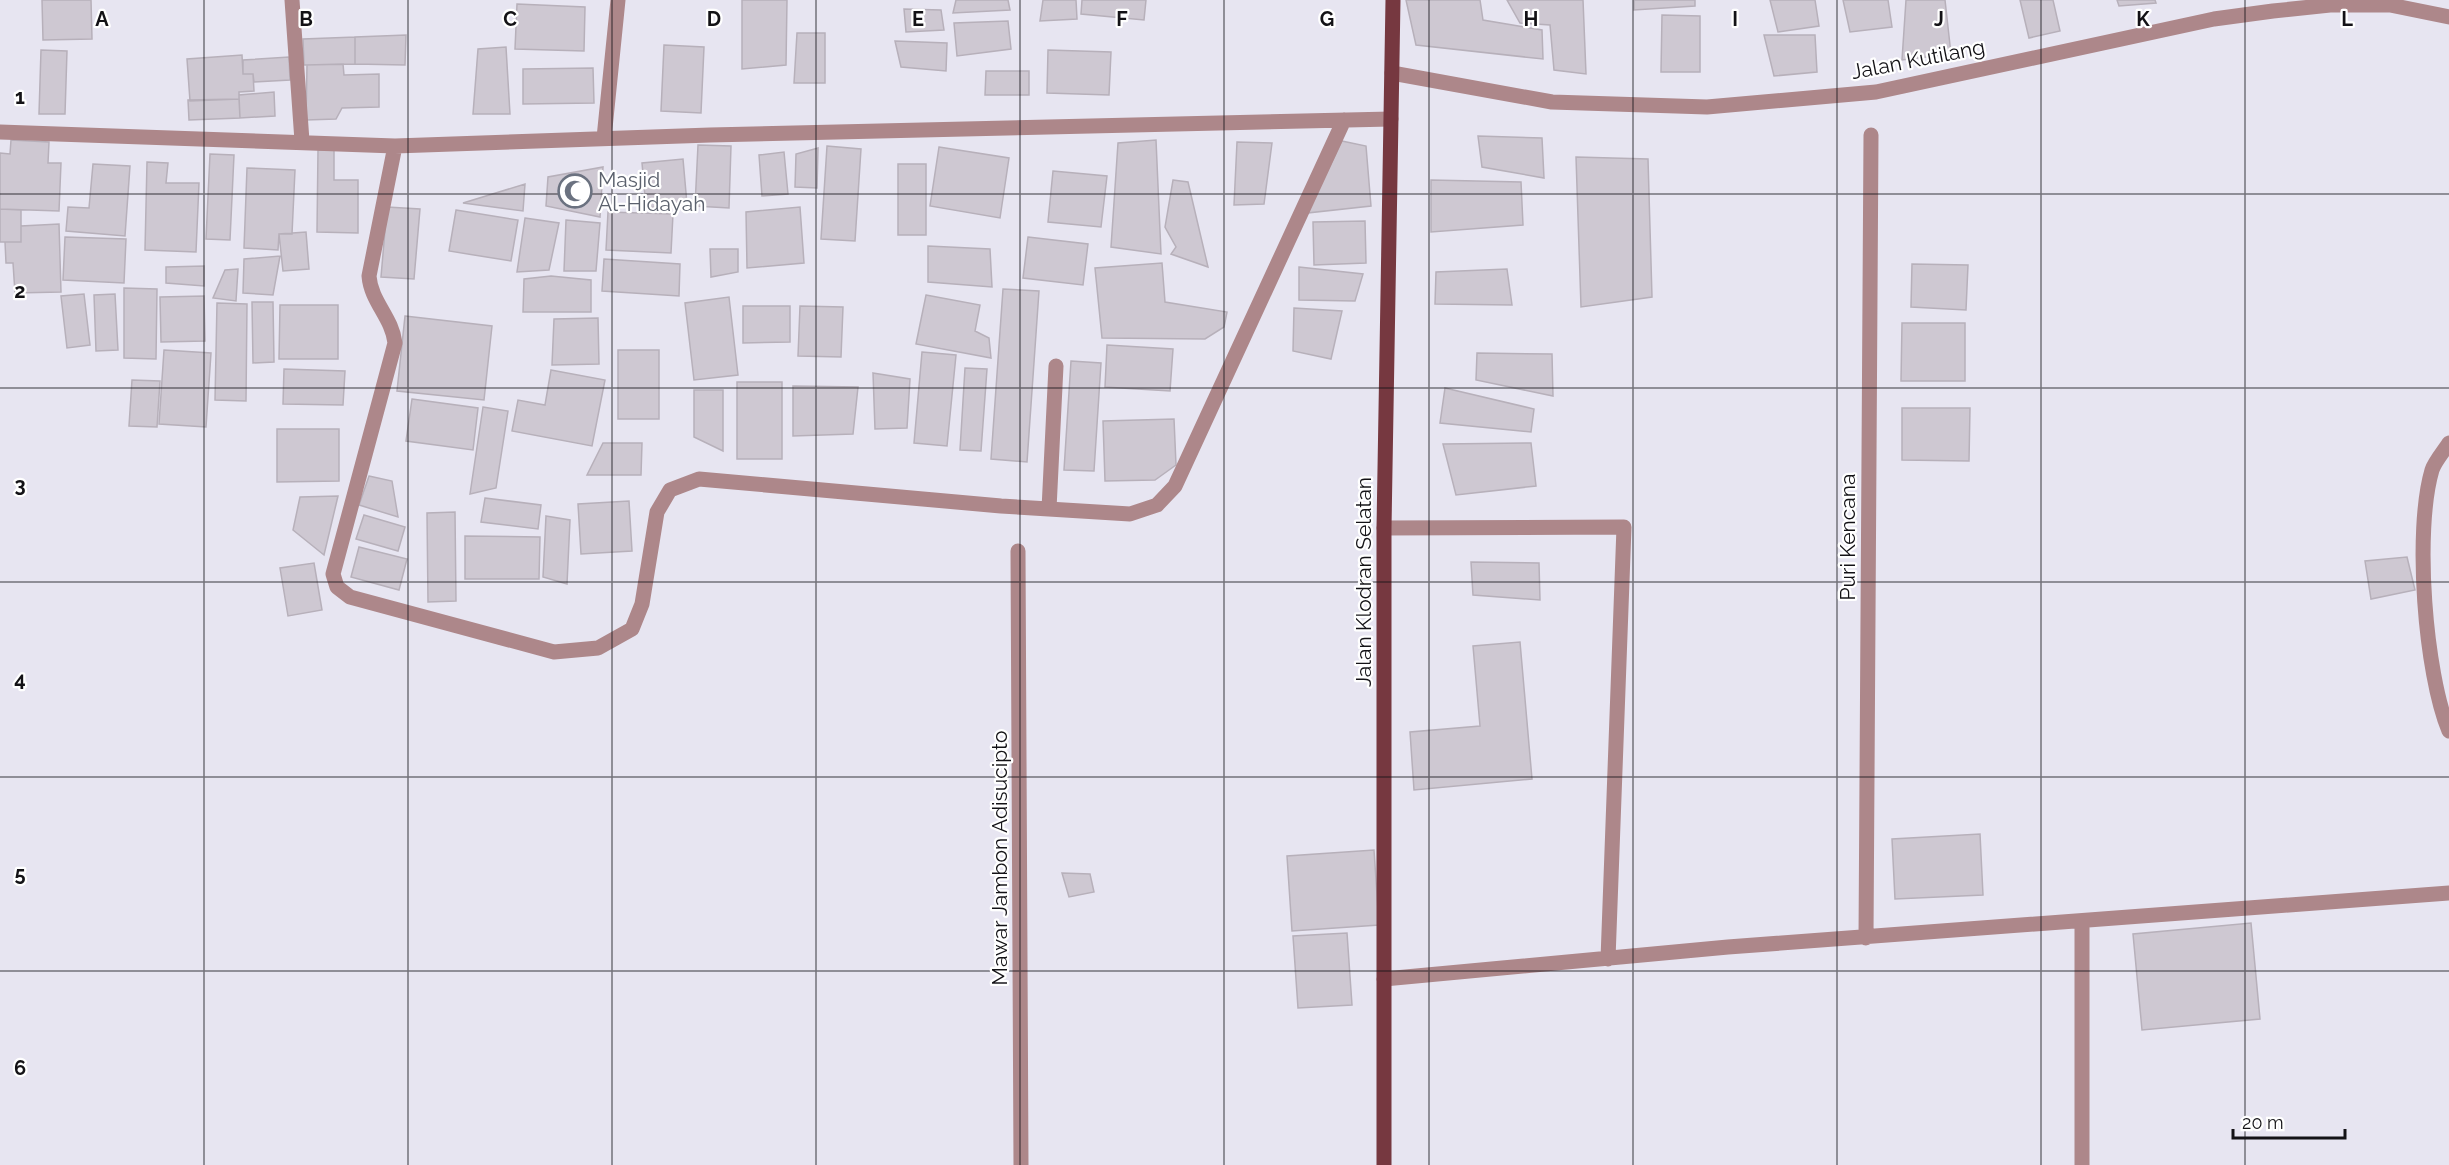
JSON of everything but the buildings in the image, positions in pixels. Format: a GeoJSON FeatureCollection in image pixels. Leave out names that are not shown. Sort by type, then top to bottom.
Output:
{"type":"FeatureCollection","features":[{"type":"Feature","properties":{"kind":"main road","name":"Jalan Klodran Selatan"},"geometry":{"type":"LineString","coordinates":[[1384,1165],[1384,528],[1393,0]]}},
{"type":"Feature","properties":{"kind":"street"},"geometry":{"type":"LineString","coordinates":[[292,0],[302,141]]}},
{"type":"Feature","properties":{"kind":"street"},"geometry":{"type":"LineString","coordinates":[[604,138],[618,0]]}},
{"type":"Feature","properties":{"kind":"street","name":"Jalan Kutilang"},"geometry":{"type":"LineString","coordinates":[[1392,73],[1552,102],[1707,107],[1876,92],[2214,19],[2273,11],[2330,5],[2390,5],[2449,17]]}},
{"type":"Feature","properties":{"kind":"street"},"geometry":{"type":"LineString","coordinates":[[0,132],[395,146],[604,138],[1391,119]]}},
{"type":"Feature","properties":{"kind":"street"},"geometry":{"type":"LineString","coordinates":[[395,146],[369,276],[370,293],[393,327],[395,343],[333,573],[337,587],[350,597],[554,652],[598,648],[632,629],[642,604],[657,512],[670,490],[699,479],[1130,514],[1157,505],[1175,486],[1344,120]]}},
{"type":"Feature","properties":{"kind":"street","name":"Puri Kencana"},"geometry":{"type":"LineString","coordinates":[[1866,938],[1871,135]]}},
{"type":"Feature","properties":{"kind":"street"},"geometry":{"type":"LineString","coordinates":[[1048,509],[1056,366]]}},
{"type":"Feature","properties":{"kind":"street"},"geometry":{"type":"LineString","coordinates":[[2449,443],[2432,468],[2424,518],[2424,572],[2432,670],[2449,731]]}},
{"type":"Feature","properties":{"kind":"street"},"geometry":{"type":"LineString","coordinates":[[1384,528],[1624,527],[1608,960]]}},
{"type":"Feature","properties":{"kind":"street","name":"Mawar Jambon Adisucipto"},"geometry":{"type":"LineString","coordinates":[[1018,551],[1022,1165]]}},
{"type":"Feature","properties":{"kind":"street"},"geometry":{"type":"LineString","coordinates":[[1384,979],[1866,938],[2449,894]]}},
{"type":"Feature","properties":{"kind":"street"},"geometry":{"type":"LineString","coordinates":[[2082,922],[2082,1165]]}},
{"type":"Feature","properties":{"kind":"place","name":"Masjid Al-Hidayah"},"geometry":{"type":"Point","coordinates":[575,191]}}]}
